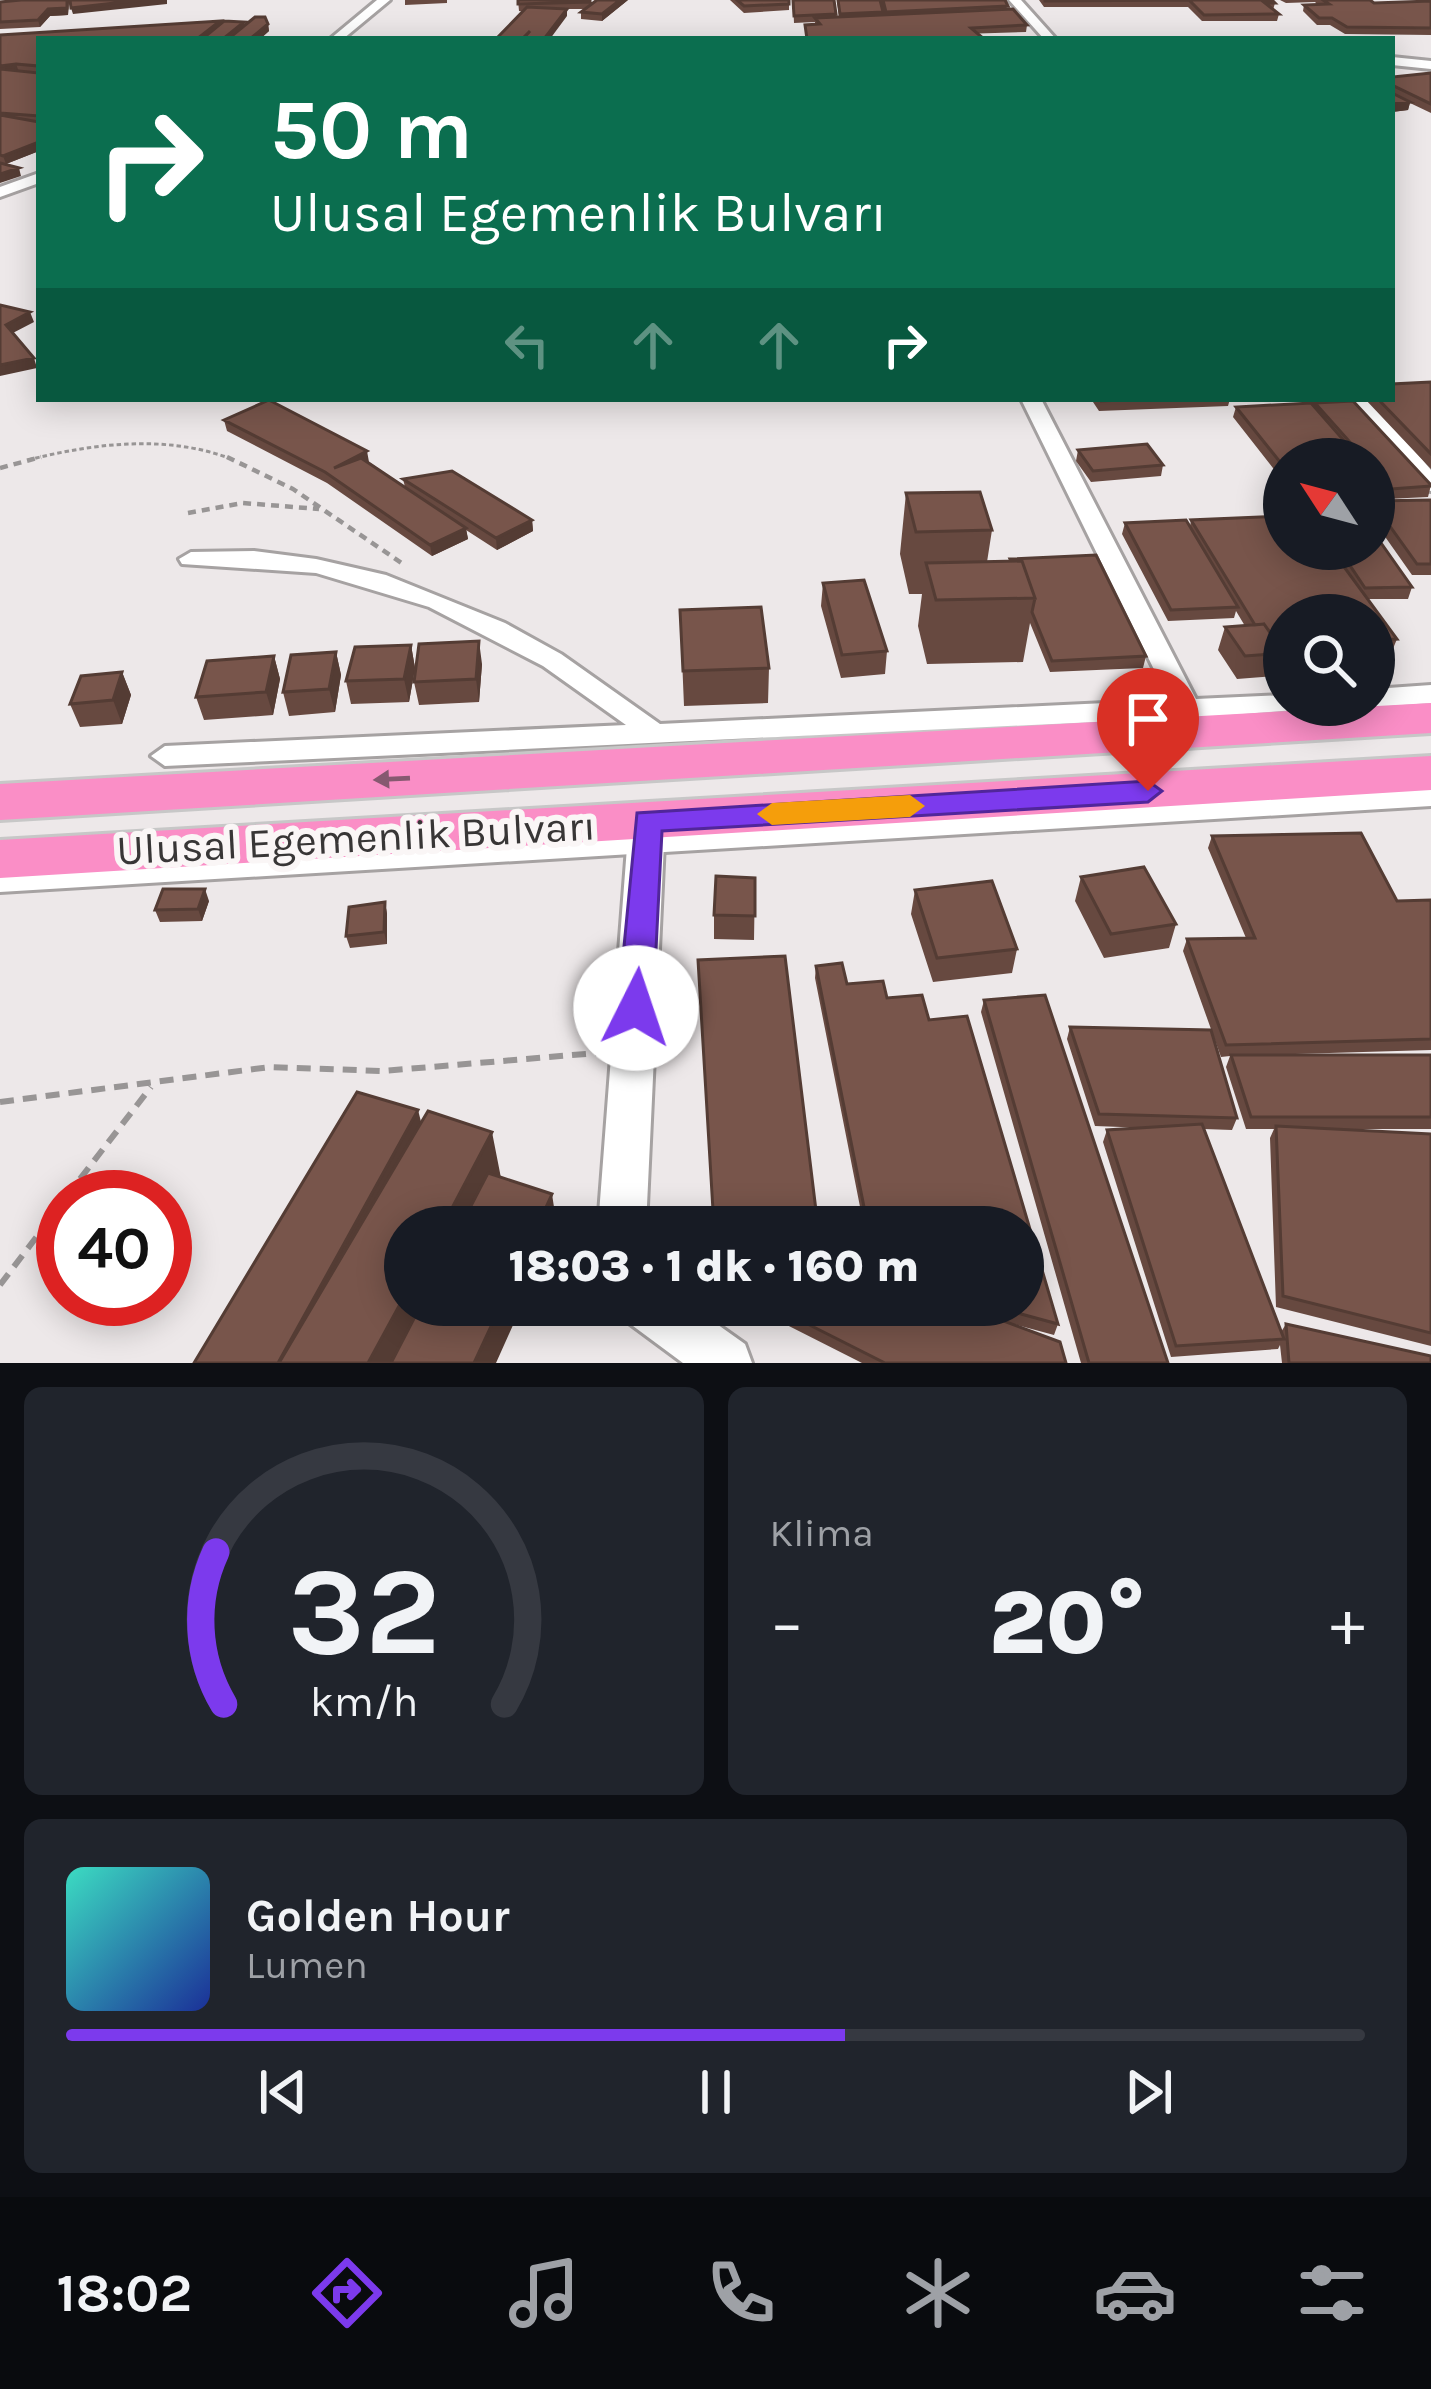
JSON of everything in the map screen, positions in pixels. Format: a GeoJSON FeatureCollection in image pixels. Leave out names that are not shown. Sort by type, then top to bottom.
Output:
{"type":"FeatureCollection","features":[{"type":"Feature","properties":{"kind":"highway","name":"Ulusal Egemenlik Bulvarı"},"geometry":{"type":"LineString","coordinates":[[0,802],[1194,721],[1431,718]]}},
{"type":"Feature","properties":{"kind":"highway","name":"Ulusal Egemenlik Bulvarı"},"geometry":{"type":"LineString","coordinates":[[0,859],[647,831],[1431,773]]}},
{"type":"Feature","properties":{"kind":"street"},"geometry":{"type":"LineString","coordinates":[[340,36],[384,0]]}},
{"type":"Feature","properties":{"kind":"street"},"geometry":{"type":"LineString","coordinates":[[1015,0],[1047,36]]}},
{"type":"Feature","properties":{"kind":"street"},"geometry":{"type":"LineString","coordinates":[[1395,62],[1431,65]]}},
{"type":"Feature","properties":{"kind":"street"},"geometry":{"type":"LineString","coordinates":[[0,192],[36,179]]}},
{"type":"Feature","properties":{"kind":"street"},"geometry":{"type":"LineString","coordinates":[[1033,402],[1194,721]]}},
{"type":"Feature","properties":{"kind":"street"},"geometry":{"type":"LineString","coordinates":[[1363,402],[1431,484]]}},
{"type":"Feature","properties":{"kind":"street"},"geometry":{"type":"LineString","coordinates":[[190,559],[232,556],[306,564],[374,582],[505,630],[556,658],[654,733]]}},
{"type":"Feature","properties":{"kind":"street"},"geometry":{"type":"LineString","coordinates":[[1395,697],[1431,694]]}},
{"type":"Feature","properties":{"kind":"street"},"geometry":{"type":"LineString","coordinates":[[165,756],[654,733],[1194,721],[1263,708]]}},
{"type":"Feature","properties":{"kind":"street"},"geometry":{"type":"LineString","coordinates":[[0,880],[647,831],[1431,796]]}},
{"type":"Feature","properties":{"kind":"street"},"geometry":{"type":"LineString","coordinates":[[623,1206],[647,831]]}},
{"type":"Feature","properties":{"kind":"street"},"geometry":{"type":"LineString","coordinates":[[675,1326],[725,1363]]}},
{"type":"Feature","properties":{"kind":"path"},"geometry":{"type":"LineString","coordinates":[[0,468],[130,442],[200,449],[251,466],[325,509],[405,565]]}},
{"type":"Feature","properties":{"kind":"path"},"geometry":{"type":"LineString","coordinates":[[188,513],[243,503],[325,509]]}},
{"type":"Feature","properties":{"kind":"path"},"geometry":{"type":"LineString","coordinates":[[0,1102],[270,1067],[383,1071],[633,1050]]}},
{"type":"Feature","properties":{"kind":"path"},"geometry":{"type":"LineString","coordinates":[[87,1170],[152,1085]]}},
{"type":"Feature","properties":{"kind":"path"},"geometry":{"type":"LineString","coordinates":[[0,1285],[36,1237]]}},
{"type":"Feature","properties":{"kind":"building"},"geometry":{"type":"Polygon","coordinates":[[[67,0],[67,8],[48,9],[38,20],[0,22],[0,2],[67,0]]]}},
{"type":"Feature","properties":{"kind":"building"},"geometry":{"type":"Polygon","coordinates":[[[70,0],[141,0],[71,8],[70,0]]]}},
{"type":"Feature","properties":{"kind":"building"},"geometry":{"type":"Polygon","coordinates":[[[518,0],[590,0],[590,2],[518,4],[518,0]]]}},
{"type":"Feature","properties":{"kind":"building"},"geometry":{"type":"Polygon","coordinates":[[[597,0],[620,0],[602,14],[581,12],[597,0]]]}},
{"type":"Feature","properties":{"kind":"building"},"geometry":{"type":"Polygon","coordinates":[[[737,0],[789,0],[789,4],[744,6],[737,0]]]}},
{"type":"Feature","properties":{"kind":"building"},"geometry":{"type":"Polygon","coordinates":[[[793,0],[834,0],[836,14],[794,16],[793,0]]]}},
{"type":"Feature","properties":{"kind":"building"},"geometry":{"type":"Polygon","coordinates":[[[838,0],[880,0],[883,12],[840,14],[838,0]]]}},
{"type":"Feature","properties":{"kind":"building"},"geometry":{"type":"Polygon","coordinates":[[[883,0],[1005,0],[1008,6],[886,12],[883,0]]]}},
{"type":"Feature","properties":{"kind":"building"},"geometry":{"type":"Polygon","coordinates":[[[1189,0],[1272,0],[1275,3],[1265,3],[1279,14],[1204,15],[1189,0]]]}},
{"type":"Feature","properties":{"kind":"building"},"geometry":{"type":"Polygon","coordinates":[[[1323,0],[1431,1],[1431,28],[1347,27],[1332,18],[1319,18],[1304,5],[1329,4],[1323,0]]]}},
{"type":"Feature","properties":{"kind":"building"},"geometry":{"type":"Polygon","coordinates":[[[527,7],[567,9],[546,36],[526,36],[530,31],[525,36],[499,36],[527,7]]]}},
{"type":"Feature","properties":{"kind":"building"},"geometry":{"type":"Polygon","coordinates":[[[1013,9],[1027,25],[971,28],[980,36],[807,36],[805,25],[820,24],[815,18],[1013,9]]]}},
{"type":"Feature","properties":{"kind":"building"},"geometry":{"type":"Polygon","coordinates":[[[255,17],[265,17],[268,24],[254,36],[232,36],[255,17]]]}},
{"type":"Feature","properties":{"kind":"building"},"geometry":{"type":"Polygon","coordinates":[[[220,21],[201,36],[36,36],[36,66],[0,66],[0,35],[220,21]]]}},
{"type":"Feature","properties":{"kind":"building"},"geometry":{"type":"Polygon","coordinates":[[[224,21],[244,22],[227,36],[206,36],[224,21]]]}},
{"type":"Feature","properties":{"kind":"building"},"geometry":{"type":"Polygon","coordinates":[[[0,69],[36,73],[36,116],[0,113],[0,69]]]}},
{"type":"Feature","properties":{"kind":"building"},"geometry":{"type":"Polygon","coordinates":[[[1431,73],[1431,104],[1395,86],[1395,77],[1431,73]]]}},
{"type":"Feature","properties":{"kind":"building"},"geometry":{"type":"Polygon","coordinates":[[[0,115],[36,121],[36,143],[0,155],[0,115]]]}},
{"type":"Feature","properties":{"kind":"building"},"geometry":{"type":"Polygon","coordinates":[[[0,163],[19,168],[0,174],[0,163]]]}},
{"type":"Feature","properties":{"kind":"building"},"geometry":{"type":"Polygon","coordinates":[[[0,305],[30,312],[6,325],[34,358],[0,365],[0,305]]]}},
{"type":"Feature","properties":{"kind":"building"},"geometry":{"type":"Polygon","coordinates":[[[1431,382],[1431,454],[1381,402],[1395,402],[1395,384],[1431,382]]]}},
{"type":"Feature","properties":{"kind":"building"},"geometry":{"type":"Polygon","coordinates":[[[273,402],[367,451],[334,468],[361,458],[466,528],[430,545],[325,472],[224,420],[273,402]]]}},
{"type":"Feature","properties":{"kind":"building"},"geometry":{"type":"Polygon","coordinates":[[[1354,402],[1387,438],[1346,438],[1315,403],[1354,402]]]}},
{"type":"Feature","properties":{"kind":"building"},"geometry":{"type":"Polygon","coordinates":[[[1311,403],[1342,438],[1263,441],[1236,407],[1311,403]]]}},
{"type":"Feature","properties":{"kind":"building"},"geometry":{"type":"Polygon","coordinates":[[[1147,444],[1163,465],[1093,471],[1078,450],[1147,444]]]}},
{"type":"Feature","properties":{"kind":"building"},"geometry":{"type":"Polygon","coordinates":[[[1395,447],[1431,486],[1395,489],[1395,447]]]}},
{"type":"Feature","properties":{"kind":"building"},"geometry":{"type":"Polygon","coordinates":[[[452,471],[532,520],[496,538],[403,479],[452,471]]]}},
{"type":"Feature","properties":{"kind":"building"},"geometry":{"type":"Polygon","coordinates":[[[980,492],[992,530],[916,532],[906,493],[980,492]]]}},
{"type":"Feature","properties":{"kind":"building"},"geometry":{"type":"Polygon","coordinates":[[[1431,500],[1431,564],[1417,564],[1395,533],[1395,501],[1431,500]]]}},
{"type":"Feature","properties":{"kind":"building"},"geometry":{"type":"Polygon","coordinates":[[[1263,517],[1263,570],[1346,570],[1364,594],[1263,594],[1263,624],[1255,625],[1191,520],[1263,517]]]}},
{"type":"Feature","properties":{"kind":"building"},"geometry":{"type":"Polygon","coordinates":[[[1186,520],[1238,607],[1171,610],[1125,523],[1186,520]]]}},
{"type":"Feature","properties":{"kind":"building"},"geometry":{"type":"Polygon","coordinates":[[[1096,555],[1146,656],[1052,661],[1032,612],[1035,598],[1022,561],[1010,559],[1096,555]]]}},
{"type":"Feature","properties":{"kind":"building"},"geometry":{"type":"Polygon","coordinates":[[[1022,561],[1035,598],[936,600],[926,563],[1022,561]]]}},
{"type":"Feature","properties":{"kind":"building"},"geometry":{"type":"Polygon","coordinates":[[[1395,563],[1412,587],[1365,588],[1353,570],[1395,570],[1395,563]]]}},
{"type":"Feature","properties":{"kind":"building"},"geometry":{"type":"Polygon","coordinates":[[[864,580],[887,651],[842,655],[823,583],[864,580]]]}},
{"type":"Feature","properties":{"kind":"building"},"geometry":{"type":"Polygon","coordinates":[[[761,607],[769,668],[683,671],[680,610],[761,607]]]}},
{"type":"Feature","properties":{"kind":"building"},"geometry":{"type":"Polygon","coordinates":[[[1263,624],[1263,655],[1245,656],[1225,627],[1263,624]]]}},
{"type":"Feature","properties":{"kind":"building"},"geometry":{"type":"Polygon","coordinates":[[[479,641],[476,679],[414,682],[419,644],[479,641]]]}},
{"type":"Feature","properties":{"kind":"building"},"geometry":{"type":"Polygon","coordinates":[[[411,645],[404,679],[346,681],[355,647],[411,645]]]}},
{"type":"Feature","properties":{"kind":"building"},"geometry":{"type":"Polygon","coordinates":[[[336,652],[329,689],[283,692],[291,655],[336,652]]]}},
{"type":"Feature","properties":{"kind":"building"},"geometry":{"type":"Polygon","coordinates":[[[274,656],[266,692],[196,697],[207,661],[274,656]]]}},
{"type":"Feature","properties":{"kind":"building"},"geometry":{"type":"Polygon","coordinates":[[[122,672],[113,700],[70,704],[81,676],[122,672]]]}},
{"type":"Feature","properties":{"kind":"building"},"geometry":{"type":"Polygon","coordinates":[[[1361,833],[1397,901],[1431,900],[1431,1039],[1226,1045],[1187,939],[1255,938],[1212,836],[1361,833]]]}},
{"type":"Feature","properties":{"kind":"building"},"geometry":{"type":"Polygon","coordinates":[[[1144,867],[1176,924],[1111,934],[1081,877],[1144,867]]]}},
{"type":"Feature","properties":{"kind":"building"},"geometry":{"type":"Polygon","coordinates":[[[716,876],[755,878],[755,916],[714,915],[716,876]]]}},
{"type":"Feature","properties":{"kind":"building"},"geometry":{"type":"Polygon","coordinates":[[[992,881],[1017,949],[937,958],[915,890],[992,881]]]}},
{"type":"Feature","properties":{"kind":"building"},"geometry":{"type":"Polygon","coordinates":[[[163,889],[205,889],[198,909],[155,910],[163,889]]]}},
{"type":"Feature","properties":{"kind":"building"},"geometry":{"type":"Polygon","coordinates":[[[385,902],[384,932],[346,936],[349,907],[385,902]]]}},
{"type":"Feature","properties":{"kind":"building"},"geometry":{"type":"Polygon","coordinates":[[[785,956],[815,1206],[713,1206],[698,960],[785,956]]]}},
{"type":"Feature","properties":{"kind":"building"},"geometry":{"type":"Polygon","coordinates":[[[842,963],[847,984],[883,981],[887,998],[922,995],[929,1020],[967,1016],[1023,1206],[864,1206],[816,966],[842,963]]]}},
{"type":"Feature","properties":{"kind":"building"},"geometry":{"type":"Polygon","coordinates":[[[1045,995],[1168,1363],[1089,1363],[984,1000],[1045,995]]]}},
{"type":"Feature","properties":{"kind":"building"},"geometry":{"type":"Polygon","coordinates":[[[1070,1027],[1211,1030],[1237,1118],[1099,1114],[1070,1027]]]}},
{"type":"Feature","properties":{"kind":"building"},"geometry":{"type":"Polygon","coordinates":[[[1231,1055],[1431,1055],[1431,1117],[1251,1117],[1231,1055]]]}},
{"type":"Feature","properties":{"kind":"building"},"geometry":{"type":"Polygon","coordinates":[[[357,1092],[418,1110],[278,1363],[194,1363],[357,1092]]]}},
{"type":"Feature","properties":{"kind":"building"},"geometry":{"type":"Polygon","coordinates":[[[428,1111],[492,1132],[453,1206],[384,1206],[384,1326],[388,1326],[368,1363],[279,1363],[428,1111]]]}},
{"type":"Feature","properties":{"kind":"building"},"geometry":{"type":"Polygon","coordinates":[[[1202,1124],[1284,1339],[1176,1346],[1107,1130],[1202,1124]]]}},
{"type":"Feature","properties":{"kind":"building"},"geometry":{"type":"Polygon","coordinates":[[[1276,1126],[1431,1134],[1431,1333],[1283,1296],[1276,1126]]]}},
{"type":"Feature","properties":{"kind":"building"},"geometry":{"type":"Polygon","coordinates":[[[488,1173],[552,1194],[547,1206],[471,1206],[488,1173]]]}},
{"type":"Feature","properties":{"kind":"building"},"geometry":{"type":"Polygon","coordinates":[[[1044,1277],[1058,1324],[1044,1320],[1044,1277]]]}},
{"type":"Feature","properties":{"kind":"building"},"geometry":{"type":"Polygon","coordinates":[[[1286,1324],[1431,1356],[1431,1363],[1289,1363],[1286,1324]]]}},
{"type":"Feature","properties":{"kind":"building"},"geometry":{"type":"Polygon","coordinates":[[[410,1326],[491,1326],[474,1363],[391,1363],[410,1326]]]}},
{"type":"Feature","properties":{"kind":"building"},"geometry":{"type":"Polygon","coordinates":[[[812,1326],[1017,1326],[1060,1342],[1066,1363],[885,1363],[812,1326]]]}},
{"type":"Feature","properties":{"kind":"slow traffic"},"geometry":{"type":"LineString","coordinates":[[772,814],[910,806]]}},
{"type":"Feature","properties":{"kind":"route"},"geometry":{"type":"LineString","coordinates":[[636,1008],[647,821],[1148,791]]}}]}
